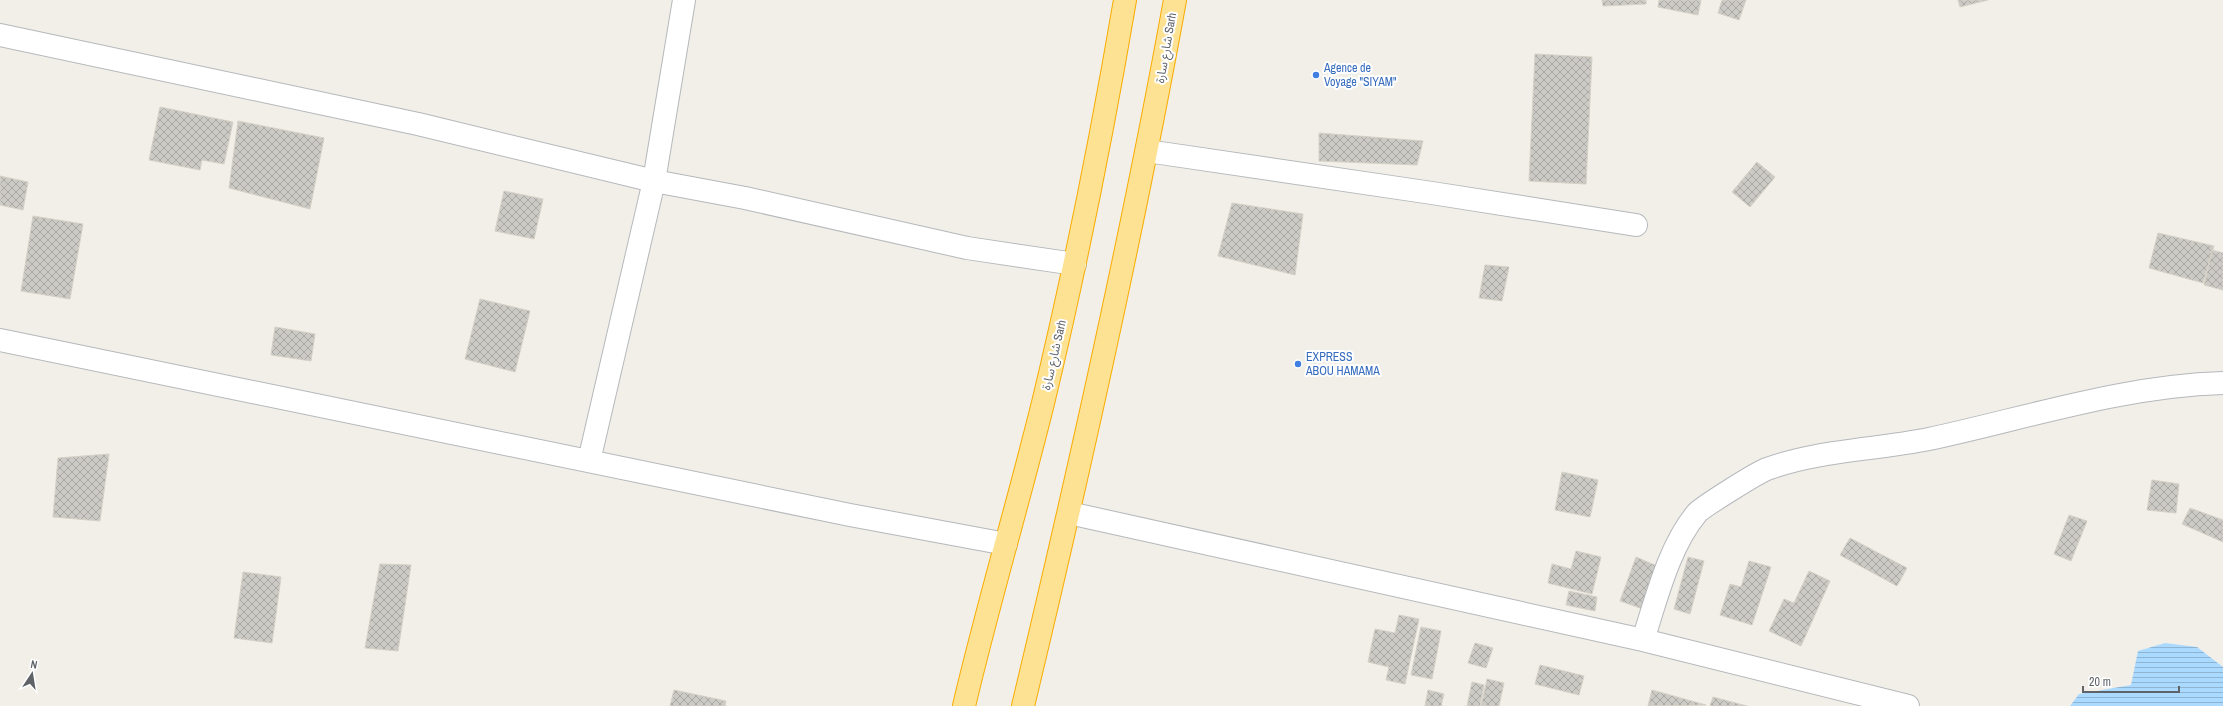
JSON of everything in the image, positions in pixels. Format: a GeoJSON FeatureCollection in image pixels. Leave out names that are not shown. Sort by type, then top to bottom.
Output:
{"type":"FeatureCollection","features":[{"type":"Feature","properties":{"kind":"highway","name":"شارع سارة Sarh"},"geometry":{"type":"LineString","coordinates":[[964,706],[1042,404],[1075,264],[1104,123],[1125,0]]}},
{"type":"Feature","properties":{"kind":"highway","name":"شارع سارة Sarh"},"geometry":{"type":"LineString","coordinates":[[1022,706],[1069,513],[1147,151],[1175,0]]}},
{"type":"Feature","properties":{"kind":"street"},"geometry":{"type":"LineString","coordinates":[[589,461],[654,181],[684,0]]}},
{"type":"Feature","properties":{"kind":"street"},"geometry":{"type":"LineString","coordinates":[[0,35],[418,124],[654,181],[745,198],[967,248],[1075,264]]}},
{"type":"Feature","properties":{"kind":"street"},"geometry":{"type":"LineString","coordinates":[[1147,151],[1636,225]]}},
{"type":"Feature","properties":{"kind":"street"},"geometry":{"type":"LineString","coordinates":[[0,340],[589,461],[1006,544]]}},
{"type":"Feature","properties":{"kind":"street"},"geometry":{"type":"LineString","coordinates":[[1643,640],[1676,547],[1697,512],[1764,470],[1805,458],[1929,439],[1969,428],[2002,423],[2091,399],[2183,384],[2223,383]]}},
{"type":"Feature","properties":{"kind":"street"},"geometry":{"type":"LineString","coordinates":[[1069,513],[1643,640],[1689,653],[1908,706]]}},
{"type":"Feature","properties":{"kind":"water"},"geometry":{"type":"Polygon","coordinates":[[[2165,643],[2197,647],[2223,667],[2223,706],[2070,706],[2079,694],[2131,685],[2138,651],[2165,643]]]}},
{"type":"Feature","properties":{"kind":"building"},"geometry":{"type":"Polygon","coordinates":[[[1602,0],[1646,0],[1646,4],[1603,6],[1602,0]]]}},
{"type":"Feature","properties":{"kind":"building"},"geometry":{"type":"Polygon","coordinates":[[[1659,0],[1701,0],[1698,15],[1658,7],[1659,0]]]}},
{"type":"Feature","properties":{"kind":"building"},"geometry":{"type":"Polygon","coordinates":[[[1722,0],[1746,0],[1739,20],[1718,13],[1722,0]]]}},
{"type":"Feature","properties":{"kind":"building"},"geometry":{"type":"Polygon","coordinates":[[[1958,0],[1988,0],[1960,7],[1958,0]]]}},
{"type":"Feature","properties":{"kind":"building"},"geometry":{"type":"Polygon","coordinates":[[[1535,54],[1592,57],[1586,184],[1529,181],[1535,54]]]}},
{"type":"Feature","properties":{"kind":"building"},"geometry":{"type":"Polygon","coordinates":[[[160,107],[233,122],[224,164],[202,160],[200,170],[149,160],[160,107]]]}},
{"type":"Feature","properties":{"kind":"building"},"geometry":{"type":"Polygon","coordinates":[[[238,121],[324,138],[310,209],[229,188],[238,121]]]}},
{"type":"Feature","properties":{"kind":"building"},"geometry":{"type":"Polygon","coordinates":[[[1319,133],[1423,141],[1417,165],[1319,161],[1319,133]]]}},
{"type":"Feature","properties":{"kind":"building"},"geometry":{"type":"Polygon","coordinates":[[[1757,162],[1775,177],[1750,207],[1732,192],[1757,162]]]}},
{"type":"Feature","properties":{"kind":"building"},"geometry":{"type":"Polygon","coordinates":[[[0,176],[28,182],[23,210],[0,205],[0,176]]]}},
{"type":"Feature","properties":{"kind":"building"},"geometry":{"type":"Polygon","coordinates":[[[504,191],[543,199],[534,239],[495,231],[504,191]]]}},
{"type":"Feature","properties":{"kind":"building"},"geometry":{"type":"Polygon","coordinates":[[[1232,203],[1303,214],[1295,275],[1218,256],[1232,203]]]}},
{"type":"Feature","properties":{"kind":"building"},"geometry":{"type":"Polygon","coordinates":[[[33,216],[83,224],[70,299],[21,291],[33,216]]]}},
{"type":"Feature","properties":{"kind":"building"},"geometry":{"type":"Polygon","coordinates":[[[2158,233],[2214,246],[2203,283],[2149,268],[2158,233]]]}},
{"type":"Feature","properties":{"kind":"building"},"geometry":{"type":"Polygon","coordinates":[[[2212,250],[2223,253],[2223,290],[2204,285],[2212,250]]]}},
{"type":"Feature","properties":{"kind":"building"},"geometry":{"type":"Polygon","coordinates":[[[1485,265],[1509,267],[1502,301],[1479,298],[1485,265]]]}},
{"type":"Feature","properties":{"kind":"building"},"geometry":{"type":"Polygon","coordinates":[[[480,299],[530,311],[515,372],[465,359],[480,299]]]}},
{"type":"Feature","properties":{"kind":"building"},"geometry":{"type":"Polygon","coordinates":[[[275,327],[315,334],[311,361],[271,355],[275,327]]]}},
{"type":"Feature","properties":{"kind":"building"},"geometry":{"type":"Polygon","coordinates":[[[109,454],[100,521],[53,517],[58,458],[109,454]]]}},
{"type":"Feature","properties":{"kind":"building"},"geometry":{"type":"Polygon","coordinates":[[[1562,472],[1598,480],[1590,517],[1555,510],[1562,472]]]}},
{"type":"Feature","properties":{"kind":"building"},"geometry":{"type":"Polygon","coordinates":[[[2152,480],[2179,484],[2176,513],[2147,510],[2152,480]]]}},
{"type":"Feature","properties":{"kind":"building"},"geometry":{"type":"Polygon","coordinates":[[[2190,508],[2223,520],[2223,542],[2182,524],[2190,508]]]}},
{"type":"Feature","properties":{"kind":"building"},"geometry":{"type":"Polygon","coordinates":[[[2069,515],[2087,521],[2071,561],[2054,554],[2069,515]]]}},
{"type":"Feature","properties":{"kind":"building"},"geometry":{"type":"Polygon","coordinates":[[[1850,538],[1907,568],[1897,586],[1840,555],[1850,538]]]}},
{"type":"Feature","properties":{"kind":"building"},"geometry":{"type":"Polygon","coordinates":[[[1576,551],[1601,557],[1592,594],[1548,583],[1552,564],[1571,569],[1576,551]]]}},
{"type":"Feature","properties":{"kind":"building"},"geometry":{"type":"Polygon","coordinates":[[[1636,557],[1657,566],[1643,609],[1620,601],[1636,557]]]}},
{"type":"Feature","properties":{"kind":"building"},"geometry":{"type":"Polygon","coordinates":[[[1688,557],[1704,561],[1690,614],[1674,609],[1688,557]]]}},
{"type":"Feature","properties":{"kind":"building"},"geometry":{"type":"Polygon","coordinates":[[[1749,561],[1771,567],[1752,625],[1720,615],[1730,584],[1741,587],[1749,561]]]}},
{"type":"Feature","properties":{"kind":"building"},"geometry":{"type":"Polygon","coordinates":[[[380,564],[411,565],[398,651],[365,648],[380,564]]]}},
{"type":"Feature","properties":{"kind":"building"},"geometry":{"type":"Polygon","coordinates":[[[1809,571],[1830,581],[1801,646],[1769,631],[1784,599],[1794,603],[1809,571]]]}},
{"type":"Feature","properties":{"kind":"building"},"geometry":{"type":"Polygon","coordinates":[[[243,572],[281,577],[272,643],[234,638],[243,572]]]}},
{"type":"Feature","properties":{"kind":"building"},"geometry":{"type":"Polygon","coordinates":[[[1569,591],[1597,597],[1595,611],[1566,605],[1569,591]]]}},
{"type":"Feature","properties":{"kind":"building"},"geometry":{"type":"Polygon","coordinates":[[[1399,615],[1419,619],[1405,684],[1386,680],[1389,667],[1368,662],[1375,629],[1395,633],[1399,615]]]}},
{"type":"Feature","properties":{"kind":"building"},"geometry":{"type":"Polygon","coordinates":[[[1421,627],[1441,631],[1432,679],[1411,675],[1421,627]]]}},
{"type":"Feature","properties":{"kind":"building"},"geometry":{"type":"Polygon","coordinates":[[[1475,643],[1493,648],[1486,668],[1468,663],[1475,643]]]}},
{"type":"Feature","properties":{"kind":"building"},"geometry":{"type":"Polygon","coordinates":[[[1540,665],[1584,676],[1579,695],[1535,684],[1540,665]]]}},
{"type":"Feature","properties":{"kind":"building"},"geometry":{"type":"Polygon","coordinates":[[[1487,679],[1504,683],[1499,706],[1481,706],[1487,679]]]}},
{"type":"Feature","properties":{"kind":"building"},"geometry":{"type":"Polygon","coordinates":[[[1472,682],[1484,685],[1480,706],[1467,706],[1472,682]]]}},
{"type":"Feature","properties":{"kind":"building"},"geometry":{"type":"Polygon","coordinates":[[[674,690],[726,701],[725,706],[670,706],[674,690]]]}},
{"type":"Feature","properties":{"kind":"building"},"geometry":{"type":"Polygon","coordinates":[[[1428,690],[1444,694],[1441,706],[1425,706],[1428,690]]]}},
{"type":"Feature","properties":{"kind":"building"},"geometry":{"type":"Polygon","coordinates":[[[1652,690],[1706,705],[1648,706],[1652,690]]]}},
{"type":"Feature","properties":{"kind":"building"},"geometry":{"type":"Polygon","coordinates":[[[1713,697],[1747,706],[1710,706],[1713,697]]]}},
{"type":"Feature","properties":{"kind":"place","name":"Agence de Voyage \"SIYAM\""},"geometry":{"type":"Point","coordinates":[1316,75]}},
{"type":"Feature","properties":{"kind":"place","name":"EXPRESS ABOU HAMAMA"},"geometry":{"type":"Point","coordinates":[1298,364]}}]}
